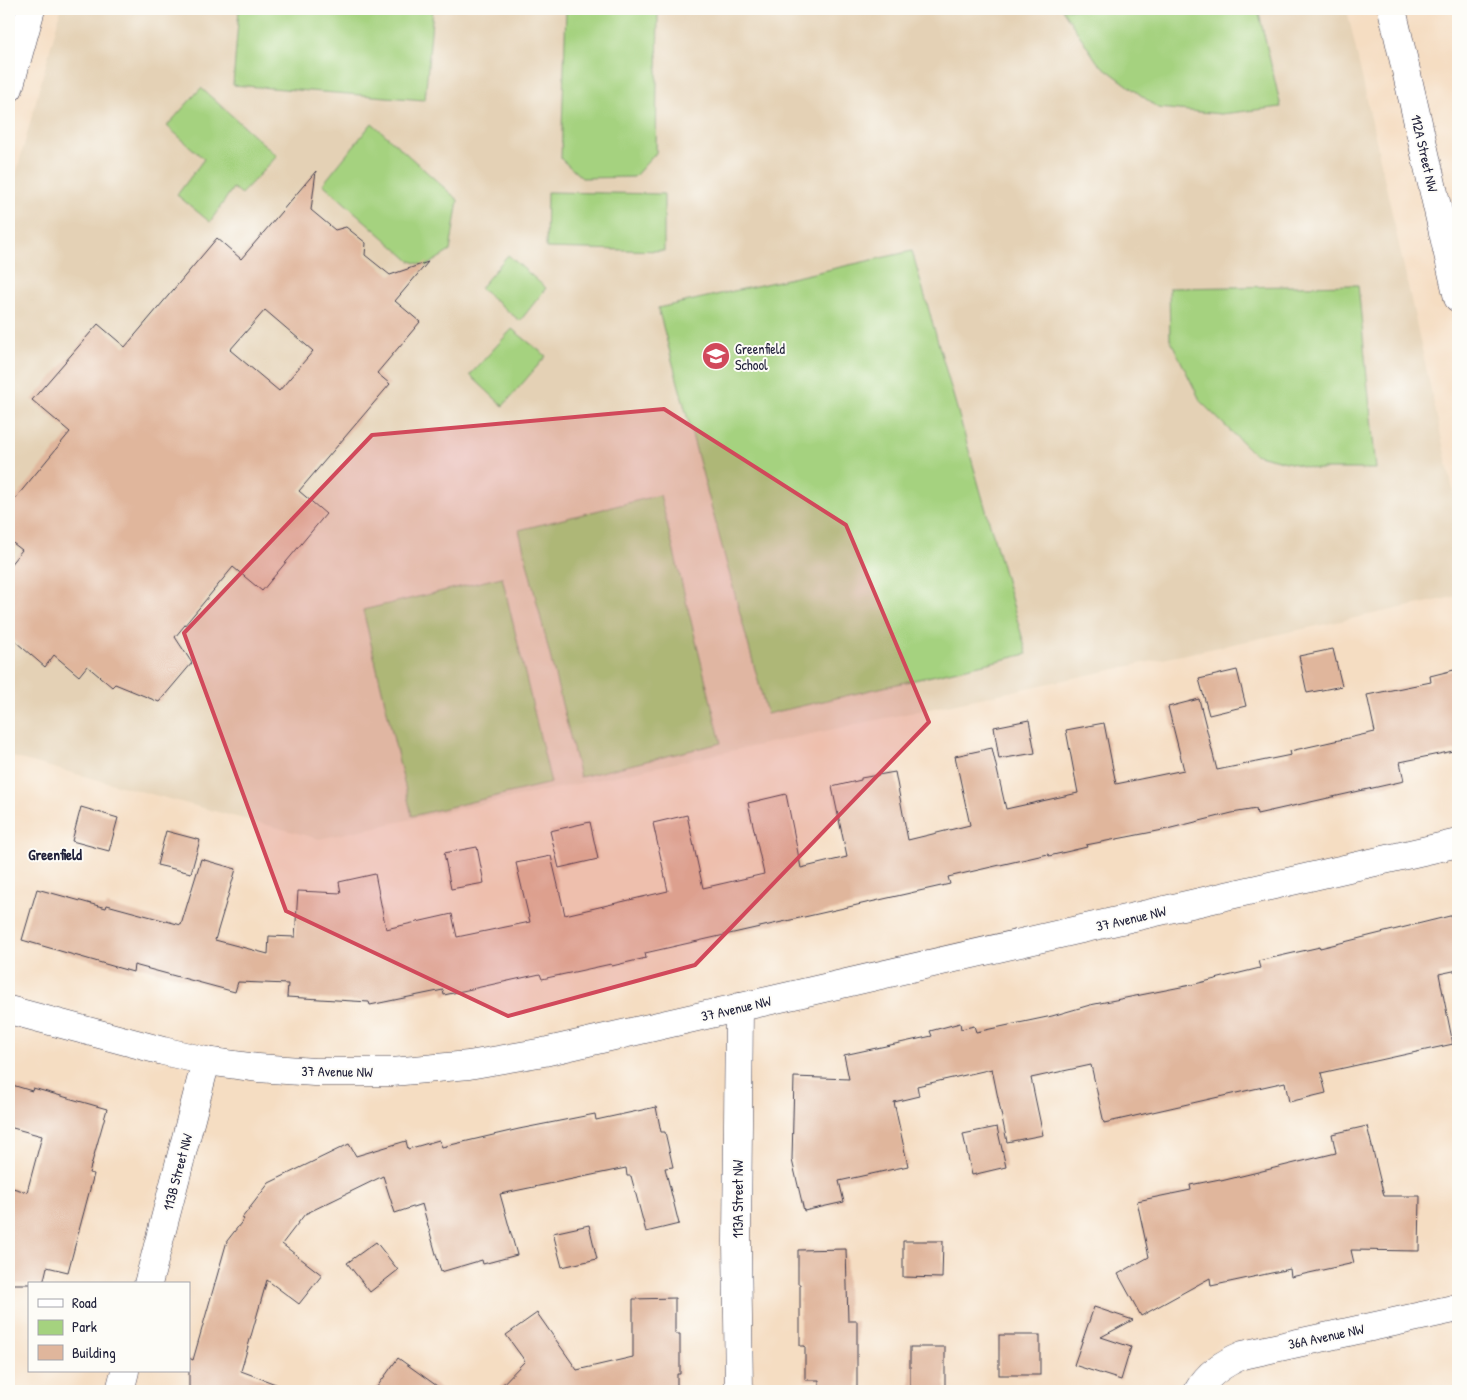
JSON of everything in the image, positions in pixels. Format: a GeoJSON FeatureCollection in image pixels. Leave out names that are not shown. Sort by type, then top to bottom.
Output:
{"type":"FeatureCollection","features":[{"type":"Feature","properties":{"kind":"street"},"geometry":{"type":"LineString","coordinates":[[10,78],[31,9]]}},
{"type":"Feature","properties":{"kind":"street","name":"112A Street NW"},"geometry":{"type":"LineString","coordinates":[[1392,9],[1458,298]]}},
{"type":"Feature","properties":{"kind":"street","name":"37 Avenue NW"},"geometry":{"type":"LineString","coordinates":[[9,1010],[163,1051],[206,1061],[258,1068],[314,1072],[392,1072],[450,1066],[544,1052],[1458,843]]}},
{"type":"Feature","properties":{"kind":"street","name":"113A Street NW"},"geometry":{"type":"LineString","coordinates":[[739,1007],[737,1242],[739,1391]]}},
{"type":"Feature","properties":{"kind":"street","name":"113B Street NW"},"geometry":{"type":"LineString","coordinates":[[149,1282],[206,1061]]}},
{"type":"Feature","properties":{"kind":"street","name":"36A Avenue NW"},"geometry":{"type":"LineString","coordinates":[[1200,1387],[1212,1373],[1228,1361],[1243,1355],[1458,1308]]}},
{"type":"Feature","properties":{"kind":"street"},"geometry":{"type":"LineString","coordinates":[[120,1391],[125,1372]]}},
{"type":"Feature","properties":{"kind":"highlighted area"},"geometry":{"type":"Polygon","coordinates":[[[664,409],[846,525],[929,722],[695,965],[508,1016],[286,911],[184,633],[372,435],[664,409]]]}},
{"type":"Feature","properties":{"kind":"shaded area","name":"Greenfield School"},"geometry":{"type":"Polygon","coordinates":[[[61,9],[1347,9],[1458,513],[1458,596],[319,839],[9,756],[9,200],[61,9]]]}},
{"type":"Feature","properties":{"kind":"green space"},"geometry":{"type":"Polygon","coordinates":[[[239,9],[433,9],[425,100],[233,85],[239,9]]]}},
{"type":"Feature","properties":{"kind":"green space"},"geometry":{"type":"Polygon","coordinates":[[[566,9],[658,9],[656,153],[634,177],[582,178],[561,159],[566,9]]]}},
{"type":"Feature","properties":{"kind":"green space"},"geometry":{"type":"Polygon","coordinates":[[[1062,9],[1258,9],[1281,107],[1221,114],[1158,108],[1098,63],[1062,9]]]}},
{"type":"Feature","properties":{"kind":"green space"},"geometry":{"type":"Polygon","coordinates":[[[201,88],[277,156],[241,194],[233,188],[210,222],[177,195],[204,159],[167,126],[201,88]]]}},
{"type":"Feature","properties":{"kind":"green space"},"geometry":{"type":"Polygon","coordinates":[[[372,123],[458,200],[450,251],[426,266],[410,261],[323,184],[372,123]]]}},
{"type":"Feature","properties":{"kind":"green space"},"geometry":{"type":"Polygon","coordinates":[[[547,192],[664,194],[664,251],[546,248],[547,192]]]}},
{"type":"Feature","properties":{"kind":"green space"},"geometry":{"type":"Polygon","coordinates":[[[912,251],[1027,654],[767,714],[658,308],[912,251]]]}},
{"type":"Feature","properties":{"kind":"green space"},"geometry":{"type":"Polygon","coordinates":[[[508,255],[546,288],[520,321],[480,288],[508,255]]]}},
{"type":"Feature","properties":{"kind":"green space"},"geometry":{"type":"Polygon","coordinates":[[[1358,285],[1376,469],[1315,469],[1254,454],[1201,402],[1170,339],[1169,288],[1358,285]]]}},
{"type":"Feature","properties":{"kind":"green space"},"geometry":{"type":"Polygon","coordinates":[[[512,329],[546,356],[503,406],[470,375],[512,329]]]}},
{"type":"Feature","properties":{"kind":"green space"},"geometry":{"type":"Polygon","coordinates":[[[660,495],[721,743],[580,777],[519,530],[660,495]]]}},
{"type":"Feature","properties":{"kind":"green space"},"geometry":{"type":"Polygon","coordinates":[[[502,577],[551,783],[412,816],[363,610],[502,577]]]}},
{"type":"Feature","properties":{"kind":"building"},"geometry":{"type":"Polygon","coordinates":[[[316,171],[311,210],[335,230],[346,227],[366,243],[365,255],[390,275],[428,262],[395,301],[420,322],[377,373],[390,384],[299,491],[326,514],[262,591],[233,567],[175,637],[192,663],[159,702],[115,684],[112,687],[87,666],[79,676],[54,655],[45,667],[9,636],[9,566],[22,550],[9,540],[9,506],[70,432],[32,400],[98,324],[125,347],[217,238],[241,259],[316,171]],[[265,310],[230,350],[279,391],[313,351],[265,310]]]}},
{"type":"Feature","properties":{"kind":"building"},"geometry":{"type":"Polygon","coordinates":[[[1333,649],[1342,686],[1307,693],[1299,656],[1333,649]]]}},
{"type":"Feature","properties":{"kind":"building"},"geometry":{"type":"Polygon","coordinates":[[[1458,669],[1458,750],[1400,762],[1404,781],[1257,814],[1256,809],[1232,813],[1163,830],[1086,845],[1087,847],[1049,856],[1048,854],[948,877],[950,884],[645,953],[646,958],[612,966],[611,964],[542,979],[540,974],[444,995],[443,990],[370,1005],[369,1002],[287,997],[288,984],[238,982],[235,992],[134,965],[133,972],[22,940],[37,889],[106,908],[107,905],[181,925],[201,859],[236,869],[215,940],[268,954],[269,936],[295,937],[298,891],[341,893],[339,882],[375,874],[386,929],[452,914],[457,937],[530,922],[516,863],[551,856],[565,915],[668,891],[653,823],[687,815],[703,888],[764,874],[748,803],[786,794],[801,868],[847,857],[832,787],[861,780],[861,778],[895,772],[908,840],[970,825],[955,756],[992,748],[1006,809],[1078,793],[1066,730],[1104,723],[1116,784],[1184,770],[1168,707],[1199,699],[1217,770],[1291,755],[1290,751],[1375,732],[1367,695],[1431,682],[1430,676],[1458,669]]]}},
{"type":"Feature","properties":{"kind":"building"},"geometry":{"type":"Polygon","coordinates":[[[1237,670],[1246,706],[1209,715],[1199,679],[1237,670]]]}},
{"type":"Feature","properties":{"kind":"building"},"geometry":{"type":"Polygon","coordinates":[[[1029,720],[1035,753],[999,759],[994,727],[1029,720]]]}},
{"type":"Feature","properties":{"kind":"building"},"geometry":{"type":"Polygon","coordinates":[[[81,807],[118,818],[109,851],[72,841],[81,807]]]}},
{"type":"Feature","properties":{"kind":"building"},"geometry":{"type":"Polygon","coordinates":[[[590,822],[598,859],[559,868],[550,831],[590,822]]]}},
{"type":"Feature","properties":{"kind":"building"},"geometry":{"type":"Polygon","coordinates":[[[166,831],[200,840],[191,873],[157,865],[166,831]]]}},
{"type":"Feature","properties":{"kind":"building"},"geometry":{"type":"Polygon","coordinates":[[[477,847],[484,883],[451,889],[444,853],[477,847]]]}},
{"type":"Feature","properties":{"kind":"building"},"geometry":{"type":"Polygon","coordinates":[[[1458,914],[1458,970],[1439,974],[1453,1044],[1321,1073],[1326,1093],[1289,1102],[1285,1082],[1104,1123],[1091,1065],[1031,1078],[1043,1135],[1007,1142],[992,1069],[917,1086],[919,1096],[894,1102],[908,1166],[839,1181],[844,1202],[804,1211],[792,1160],[794,1077],[849,1079],[844,1055],[932,1036],[930,1031],[960,1023],[961,1029],[974,1026],[976,1032],[1052,1016],[1090,1005],[1191,985],[1260,968],[1258,961],[1320,948],[1458,914]]]}},
{"type":"Feature","properties":{"kind":"building"},"geometry":{"type":"Polygon","coordinates":[[[9,1084],[32,1091],[33,1088],[107,1109],[89,1173],[94,1174],[68,1272],[47,1267],[43,1282],[9,1284],[9,1187],[27,1192],[42,1136],[9,1127],[9,1084]]]}},
{"type":"Feature","properties":{"kind":"building"},"geometry":{"type":"Polygon","coordinates":[[[656,1107],[661,1132],[665,1132],[673,1167],[665,1168],[679,1224],[646,1232],[631,1176],[627,1176],[626,1168],[500,1194],[517,1255],[483,1264],[482,1260],[441,1272],[422,1204],[395,1213],[383,1176],[305,1214],[282,1244],[322,1275],[299,1304],[267,1280],[241,1371],[289,1389],[289,1391],[189,1391],[190,1358],[193,1360],[227,1241],[269,1183],[349,1144],[356,1156],[406,1141],[408,1149],[439,1140],[442,1147],[595,1114],[596,1120],[656,1107]]]}},
{"type":"Feature","properties":{"kind":"building"},"geometry":{"type":"Polygon","coordinates":[[[1367,1126],[1384,1196],[1420,1196],[1419,1251],[1351,1250],[1354,1263],[1291,1277],[1290,1269],[1211,1286],[1210,1278],[1141,1316],[1118,1274],[1149,1257],[1137,1201],[1191,1190],[1190,1185],[1220,1179],[1221,1181],[1336,1153],[1332,1134],[1367,1126]]]}},
{"type":"Feature","properties":{"kind":"building"},"geometry":{"type":"Polygon","coordinates":[[[997,1127],[1006,1167],[972,1175],[963,1134],[997,1127]]]}},
{"type":"Feature","properties":{"kind":"building"},"geometry":{"type":"Polygon","coordinates":[[[589,1225],[597,1259],[562,1267],[553,1233],[589,1225]]]}},
{"type":"Feature","properties":{"kind":"building"},"geometry":{"type":"Polygon","coordinates":[[[903,1241],[943,1241],[942,1278],[903,1277],[903,1241]]]}},
{"type":"Feature","properties":{"kind":"building"},"geometry":{"type":"Polygon","coordinates":[[[376,1242],[398,1270],[370,1292],[347,1263],[376,1242]]]}},
{"type":"Feature","properties":{"kind":"building"},"geometry":{"type":"Polygon","coordinates":[[[846,1249],[848,1321],[857,1321],[857,1391],[819,1391],[819,1380],[805,1380],[805,1346],[800,1346],[798,1250],[846,1249]]]}},
{"type":"Feature","properties":{"kind":"building"},"geometry":{"type":"Polygon","coordinates":[[[675,1298],[675,1334],[680,1334],[680,1374],[677,1374],[677,1391],[496,1391],[525,1361],[506,1335],[537,1313],[577,1370],[633,1357],[633,1299],[675,1298]]]}},
{"type":"Feature","properties":{"kind":"building"},"geometry":{"type":"Polygon","coordinates":[[[1094,1307],[1133,1320],[1101,1337],[1131,1347],[1121,1380],[1074,1365],[1094,1307]]]}},
{"type":"Feature","properties":{"kind":"building"},"geometry":{"type":"Polygon","coordinates":[[[999,1335],[1040,1335],[1040,1375],[999,1375],[999,1335]]]}},
{"type":"Feature","properties":{"kind":"building"},"geometry":{"type":"Polygon","coordinates":[[[910,1347],[945,1347],[945,1391],[910,1391],[910,1347]]]}},
{"type":"Feature","properties":{"kind":"building"},"geometry":{"type":"Polygon","coordinates":[[[398,1358],[444,1391],[374,1391],[398,1358]]]}},
{"type":"Feature","properties":{"kind":"place","name":"Greenfield School"},"geometry":{"type":"Point","coordinates":[716,356]}},
{"type":"Feature","properties":{"kind":"district","name":"Greenfield"},"geometry":{"type":"Point","coordinates":[55,854]}}]}
